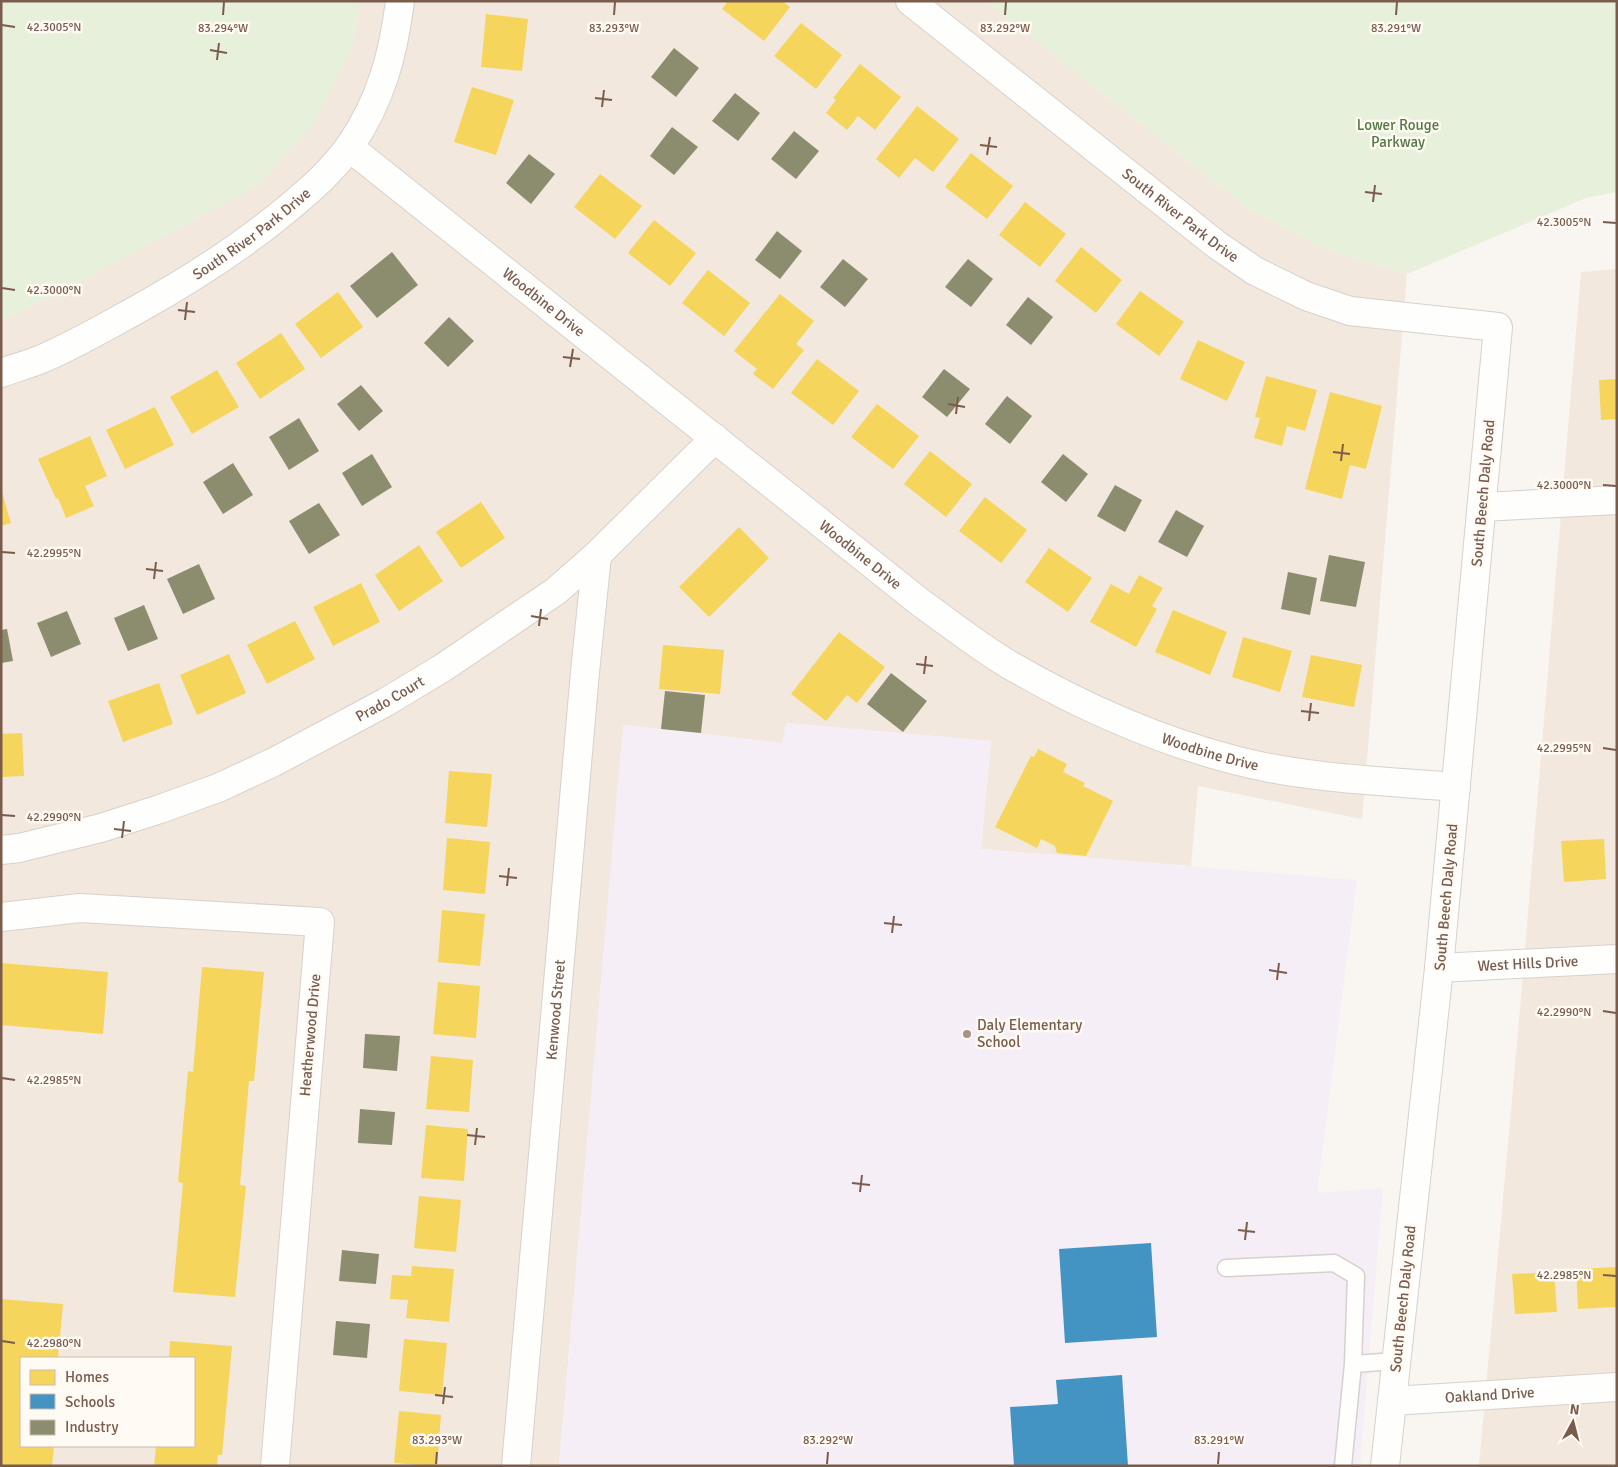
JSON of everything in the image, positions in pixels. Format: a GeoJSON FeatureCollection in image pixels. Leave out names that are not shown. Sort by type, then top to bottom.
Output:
{"type":"FeatureCollection","features":[{"type":"Feature","properties":{"kind":"street","name":"South River Park Drive"},"geometry":{"type":"LineString","coordinates":[[1,373],[43,358],[100,330],[179,286],[256,236],[316,185],[349,147],[370,113],[386,75],[396,36],[400,1]]}},
{"type":"Feature","properties":{"kind":"street","name":"South River Park Drive"},"geometry":{"type":"LineString","coordinates":[[910,1],[1217,245],[1255,271],[1306,296],[1350,310],[1498,327]]}},
{"type":"Feature","properties":{"kind":"street","name":"Woodbine Drive"},"geometry":{"type":"LineString","coordinates":[[349,147],[921,603],[1006,663],[1080,704],[1158,737],[1239,761],[1322,776],[1456,787]]}},
{"type":"Feature","properties":{"kind":"street","name":"South Beech Daly Road"},"geometry":{"type":"LineString","coordinates":[[1386,1466],[1439,968],[1498,327]]}},
{"type":"Feature","properties":{"kind":"street","name":"Prado Court"},"geometry":{"type":"LineString","coordinates":[[1,850],[19,848],[101,828],[160,810],[218,788],[274,762],[386,702],[444,668],[556,591],[597,554],[715,438]]}},
{"type":"Feature","properties":{"kind":"street"},"geometry":{"type":"LineString","coordinates":[[1482,507],[1617,500]]}},
{"type":"Feature","properties":{"kind":"street","name":"Kenwood Street"},"geometry":{"type":"LineString","coordinates":[[516,1466],[584,680],[597,554]]}},
{"type":"Feature","properties":{"kind":"street","name":"Heatherwood Drive"},"geometry":{"type":"LineString","coordinates":[[1,917],[80,908],[320,922],[275,1466]]}},
{"type":"Feature","properties":{"kind":"street","name":"West Hills Drive"},"geometry":{"type":"LineString","coordinates":[[1439,968],[1617,959]]}},
{"type":"Feature","properties":{"kind":"street","name":"Oakland Drive"},"geometry":{"type":"LineString","coordinates":[[1392,1402],[1617,1387]]}},
{"type":"Feature","properties":{"kind":"lane"},"geometry":{"type":"LineString","coordinates":[[1226,1268],[1334,1263],[1356,1276],[1353,1364],[1343,1466]]}},
{"type":"Feature","properties":{"kind":"lane"},"geometry":{"type":"LineString","coordinates":[[1353,1364],[1396,1362]]}},
{"type":"Feature","properties":{"kind":"shaded area"},"geometry":{"type":"Polygon","coordinates":[[[360,1],[986,1],[1251,211],[1327,250],[1407,274],[1362,819],[1198,786],[1191,866],[981,849],[991,741],[787,723],[783,743],[624,725],[559,1466],[1,1466],[1,320],[49,298],[151,242],[352,48],[360,1]]]}},
{"type":"Feature","properties":{"kind":"shaded area"},"geometry":{"type":"Polygon","coordinates":[[[1617,269],[1617,1466],[1479,1466],[1520,1010],[1581,272],[1617,269]]]}},
{"type":"Feature","properties":{"kind":"shaded area","name":"Daly Elementary School"},"geometry":{"type":"Polygon","coordinates":[[[786,723],[991,741],[981,849],[1357,880],[1317,1193],[1383,1188],[1360,1466],[559,1466],[623,725],[782,743],[786,723]]]}},
{"type":"Feature","properties":{"kind":"green space"},"geometry":{"type":"Polygon","coordinates":[[[1,1],[360,1],[352,48],[314,123],[258,186],[49,298],[1,320],[1,1]]]}},
{"type":"Feature","properties":{"kind":"green space","name":"Lower Rouge Parkway"},"geometry":{"type":"Polygon","coordinates":[[[986,1],[1617,1],[1617,192],[1586,198],[1407,274],[1327,250],[1251,211],[986,1]]]}},
{"type":"Feature","properties":{"kind":"building: Homes"},"geometry":{"type":"Polygon","coordinates":[[[728,1],[782,1],[790,7],[764,41],[722,9],[728,1]]]}},
{"type":"Feature","properties":{"kind":"building: Homes"},"geometry":{"type":"Polygon","coordinates":[[[486,14],[528,19],[522,71],[481,67],[486,14]]]}},
{"type":"Feature","properties":{"kind":"building: Homes"},"geometry":{"type":"Polygon","coordinates":[[[801,23],[842,55],[816,89],[774,56],[801,23]]]}},
{"type":"Feature","properties":{"kind":"building: Homes"},"geometry":{"type":"Polygon","coordinates":[[[860,64],[901,97],[875,130],[858,116],[847,130],[826,113],[836,100],[833,98],[860,64]]]}},
{"type":"Feature","properties":{"kind":"building: Homes"},"geometry":{"type":"Polygon","coordinates":[[[472,87],[514,100],[496,155],[454,142],[472,87]]]}},
{"type":"Feature","properties":{"kind":"building: Homes"},"geometry":{"type":"Polygon","coordinates":[[[917,106],[959,139],[933,172],[915,158],[899,178],[876,159],[917,106]]]}},
{"type":"Feature","properties":{"kind":"building: Homes"},"geometry":{"type":"Polygon","coordinates":[[[971,153],[1013,186],[987,219],[945,187],[971,153]]]}},
{"type":"Feature","properties":{"kind":"building: Homes"},"geometry":{"type":"Polygon","coordinates":[[[600,174],[642,206],[615,239],[574,207],[600,174]]]}},
{"type":"Feature","properties":{"kind":"building: Homes"},"geometry":{"type":"Polygon","coordinates":[[[1025,202],[1066,234],[1040,267],[999,235],[1025,202]]]}},
{"type":"Feature","properties":{"kind":"building: Homes"},"geometry":{"type":"Polygon","coordinates":[[[654,220],[696,253],[670,286],[628,253],[654,220]]]}},
{"type":"Feature","properties":{"kind":"building: Homes"},"geometry":{"type":"Polygon","coordinates":[[[1081,247],[1122,280],[1096,313],[1055,281],[1081,247]]]}},
{"type":"Feature","properties":{"kind":"building: Homes"},"geometry":{"type":"Polygon","coordinates":[[[708,270],[750,303],[724,336],[682,303],[708,270]]]}},
{"type":"Feature","properties":{"kind":"building: Homes"},"geometry":{"type":"Polygon","coordinates":[[[1140,291],[1184,322],[1159,356],[1116,324],[1140,291]]]}},
{"type":"Feature","properties":{"kind":"building: Homes"},"geometry":{"type":"Polygon","coordinates":[[[338,292],[363,327],[321,358],[295,324],[338,292]]]}},
{"type":"Feature","properties":{"kind":"building: Homes"},"geometry":{"type":"Polygon","coordinates":[[[780,294],[814,321],[796,344],[804,350],[773,389],[753,374],[757,369],[734,351],[780,294]]]}},
{"type":"Feature","properties":{"kind":"building: Homes"},"geometry":{"type":"Polygon","coordinates":[[[281,333],[305,369],[260,399],[236,363],[281,333]]]}},
{"type":"Feature","properties":{"kind":"building: Homes"},"geometry":{"type":"Polygon","coordinates":[[[1198,340],[1245,362],[1227,401],[1180,379],[1198,340]]]}},
{"type":"Feature","properties":{"kind":"building: Homes"},"geometry":{"type":"Polygon","coordinates":[[[817,359],[859,391],[833,425],[791,393],[817,359]]]}},
{"type":"Feature","properties":{"kind":"building: Homes"},"geometry":{"type":"Polygon","coordinates":[[[217,370],[239,407],[192,434],[170,397],[217,370]]]}},
{"type":"Feature","properties":{"kind":"building: Homes"},"geometry":{"type":"Polygon","coordinates":[[[1266,376],[1317,390],[1305,431],[1287,426],[1282,446],[1254,438],[1260,418],[1255,417],[1266,376]]]}},
{"type":"Feature","properties":{"kind":"building: Homes"},"geometry":{"type":"Polygon","coordinates":[[[1617,379],[1617,419],[1601,420],[1599,380],[1617,379]]]}},
{"type":"Feature","properties":{"kind":"building: Homes"},"geometry":{"type":"Polygon","coordinates":[[[1330,392],[1382,406],[1366,469],[1350,465],[1342,499],[1305,489],[1330,392]]]}},
{"type":"Feature","properties":{"kind":"building: Homes"},"geometry":{"type":"Polygon","coordinates":[[[877,404],[919,436],[893,469],[851,437],[877,404]]]}},
{"type":"Feature","properties":{"kind":"building: Homes"},"geometry":{"type":"Polygon","coordinates":[[[155,407],[174,445],[125,469],[106,430],[155,407]]]}},
{"type":"Feature","properties":{"kind":"building: Homes"},"geometry":{"type":"Polygon","coordinates":[[[90,436],[107,476],[85,486],[94,506],[66,518],[38,459],[90,436]]]}},
{"type":"Feature","properties":{"kind":"building: Homes"},"geometry":{"type":"Polygon","coordinates":[[[930,451],[972,484],[946,517],[904,484],[930,451]]]}},
{"type":"Feature","properties":{"kind":"building: Homes"},"geometry":{"type":"Polygon","coordinates":[[[1,489],[11,523],[1,526],[1,489]]]}},
{"type":"Feature","properties":{"kind":"building: Homes"},"geometry":{"type":"Polygon","coordinates":[[[985,497],[1027,530],[1001,563],[959,531],[985,497]]]}},
{"type":"Feature","properties":{"kind":"building: Homes"},"geometry":{"type":"Polygon","coordinates":[[[481,502],[505,538],[461,568],[436,532],[481,502]]]}},
{"type":"Feature","properties":{"kind":"building: Homes"},"geometry":{"type":"Polygon","coordinates":[[[739,527],[769,558],[709,617],[679,587],[739,527]]]}},
{"type":"Feature","properties":{"kind":"building: Homes"},"geometry":{"type":"Polygon","coordinates":[[[419,545],[443,581],[399,611],[375,575],[419,545]]]}},
{"type":"Feature","properties":{"kind":"building: Homes"},"geometry":{"type":"Polygon","coordinates":[[[1049,548],[1092,578],[1068,612],[1025,582],[1049,548]]]}},
{"type":"Feature","properties":{"kind":"building: Homes"},"geometry":{"type":"Polygon","coordinates":[[[1139,575],[1163,588],[1152,606],[1157,609],[1136,647],[1090,622],[1111,584],[1129,594],[1139,575]]]}},
{"type":"Feature","properties":{"kind":"building: Homes"},"geometry":{"type":"Polygon","coordinates":[[[361,583],[380,622],[333,646],[313,607],[361,583]]]}},
{"type":"Feature","properties":{"kind":"building: Homes"},"geometry":{"type":"Polygon","coordinates":[[[1173,610],[1227,632],[1210,675],[1155,652],[1173,610]]]}},
{"type":"Feature","properties":{"kind":"building: Homes"},"geometry":{"type":"Polygon","coordinates":[[[295,621],[315,659],[267,684],[247,645],[295,621]]]}},
{"type":"Feature","properties":{"kind":"building: Homes"},"geometry":{"type":"Polygon","coordinates":[[[839,632],[885,667],[857,703],[847,695],[826,721],[791,694],[839,632]]]}},
{"type":"Feature","properties":{"kind":"building: Homes"},"geometry":{"type":"Polygon","coordinates":[[[1243,637],[1292,651],[1280,692],[1232,677],[1243,637]]]}},
{"type":"Feature","properties":{"kind":"building: Homes"},"geometry":{"type":"Polygon","coordinates":[[[663,645],[724,650],[720,694],[659,689],[663,645]]]}},
{"type":"Feature","properties":{"kind":"building: Homes"},"geometry":{"type":"Polygon","coordinates":[[[229,654],[246,693],[197,715],[180,675],[229,654]]]}},
{"type":"Feature","properties":{"kind":"building: Homes"},"geometry":{"type":"Polygon","coordinates":[[[1311,655],[1362,665],[1354,707],[1302,697],[1311,655]]]}},
{"type":"Feature","properties":{"kind":"building: Homes"},"geometry":{"type":"Polygon","coordinates":[[[159,683],[173,724],[123,742],[108,701],[159,683]]]}},
{"type":"Feature","properties":{"kind":"building: Homes"},"geometry":{"type":"Polygon","coordinates":[[[22,733],[24,776],[1,777],[1,734],[22,733]]]}},
{"type":"Feature","properties":{"kind":"building: Homes"},"geometry":{"type":"Polygon","coordinates":[[[1038,749],[1067,764],[1063,772],[1085,783],[1083,786],[1113,801],[1086,856],[1057,853],[1055,846],[1041,839],[1037,848],[995,827],[1031,756],[1034,757],[1038,749]]]}},
{"type":"Feature","properties":{"kind":"building: Homes"},"geometry":{"type":"Polygon","coordinates":[[[449,771],[492,774],[487,827],[445,823],[449,771]]]}},
{"type":"Feature","properties":{"kind":"building: Homes"},"geometry":{"type":"Polygon","coordinates":[[[447,838],[490,842],[485,894],[443,890],[447,838]]]}},
{"type":"Feature","properties":{"kind":"building: Homes"},"geometry":{"type":"Polygon","coordinates":[[[1604,839],[1606,879],[1564,882],[1561,841],[1604,839]]]}},
{"type":"Feature","properties":{"kind":"building: Homes"},"geometry":{"type":"Polygon","coordinates":[[[442,910],[485,914],[480,966],[438,962],[442,910]]]}},
{"type":"Feature","properties":{"kind":"building: Homes"},"geometry":{"type":"Polygon","coordinates":[[[1,963],[108,972],[103,1034],[1,1025],[1,963]]]}},
{"type":"Feature","properties":{"kind":"building: Homes"},"geometry":{"type":"Polygon","coordinates":[[[202,967],[264,972],[254,1081],[249,1081],[240,1185],[246,1186],[235,1297],[173,1292],[183,1183],[178,1182],[188,1071],[193,1072],[202,967]]]}},
{"type":"Feature","properties":{"kind":"building: Homes"},"geometry":{"type":"Polygon","coordinates":[[[438,982],[480,986],[476,1038],[433,1034],[438,982]]]}},
{"type":"Feature","properties":{"kind":"building: Homes"},"geometry":{"type":"Polygon","coordinates":[[[431,1056],[473,1060],[469,1112],[426,1109],[431,1056]]]}},
{"type":"Feature","properties":{"kind":"building: Homes"},"geometry":{"type":"Polygon","coordinates":[[[426,1125],[468,1129],[464,1181],[421,1178],[426,1125]]]}},
{"type":"Feature","properties":{"kind":"building: Homes"},"geometry":{"type":"Polygon","coordinates":[[[419,1196],[461,1200],[456,1252],[414,1248],[419,1196]]]}},
{"type":"Feature","properties":{"kind":"building: Homes"},"geometry":{"type":"Polygon","coordinates":[[[412,1266],[454,1269],[449,1322],[406,1318],[408,1300],[390,1299],[392,1275],[411,1276],[412,1266]]]}},
{"type":"Feature","properties":{"kind":"building: Homes"},"geometry":{"type":"Polygon","coordinates":[[[1617,1267],[1617,1307],[1578,1309],[1576,1269],[1617,1267]]]}},
{"type":"Feature","properties":{"kind":"building: Homes"},"geometry":{"type":"Polygon","coordinates":[[[1554,1272],[1557,1312],[1515,1314],[1512,1274],[1554,1272]]]}},
{"type":"Feature","properties":{"kind":"building: Homes"},"geometry":{"type":"Polygon","coordinates":[[[1,1299],[63,1304],[58,1357],[20,1357],[20,1447],[54,1447],[52,1466],[1,1466],[1,1299]]]}},
{"type":"Feature","properties":{"kind":"building: Homes"},"geometry":{"type":"Polygon","coordinates":[[[404,1339],[447,1343],[442,1395],[399,1391],[404,1339]]]}},
{"type":"Feature","properties":{"kind":"building: Homes"},"geometry":{"type":"Polygon","coordinates":[[[170,1341],[232,1346],[222,1455],[218,1455],[217,1466],[154,1466],[156,1447],[195,1447],[195,1357],[169,1357],[170,1341]]]}},
{"type":"Feature","properties":{"kind":"building: Homes"},"geometry":{"type":"Polygon","coordinates":[[[399,1411],[441,1415],[437,1466],[394,1463],[399,1411]]]}},
{"type":"Feature","properties":{"kind":"building: Schools"},"geometry":{"type":"Polygon","coordinates":[[[1151,1243],[1157,1337],[1065,1343],[1059,1249],[1151,1243]]]}},
{"type":"Feature","properties":{"kind":"building: Schools"},"geometry":{"type":"Polygon","coordinates":[[[1122,1375],[1128,1466],[1014,1466],[1010,1407],[1058,1404],[1056,1380],[1122,1375]]]}},
{"type":"Feature","properties":{"kind":"building: Industry"},"geometry":{"type":"Polygon","coordinates":[[[674,48],[699,68],[676,97],[651,77],[674,48]]]}},
{"type":"Feature","properties":{"kind":"building: Industry"},"geometry":{"type":"Polygon","coordinates":[[[735,93],[760,113],[738,141],[712,121],[735,93]]]}},
{"type":"Feature","properties":{"kind":"building: Industry"},"geometry":{"type":"Polygon","coordinates":[[[672,127],[698,147],[674,175],[650,156],[672,127]]]}},
{"type":"Feature","properties":{"kind":"building: Industry"},"geometry":{"type":"Polygon","coordinates":[[[794,131],[819,151],[796,179],[771,159],[794,131]]]}},
{"type":"Feature","properties":{"kind":"building: Industry"},"geometry":{"type":"Polygon","coordinates":[[[529,154],[555,174],[531,204],[506,183],[529,154]]]}},
{"type":"Feature","properties":{"kind":"building: Industry"},"geometry":{"type":"Polygon","coordinates":[[[777,231],[802,251],[780,279],[755,260],[777,231]]]}},
{"type":"Feature","properties":{"kind":"building: Industry"},"geometry":{"type":"Polygon","coordinates":[[[392,252],[418,285],[377,318],[350,286],[392,252]]]}},
{"type":"Feature","properties":{"kind":"building: Industry"},"geometry":{"type":"Polygon","coordinates":[[[843,259],[868,279],[845,307],[820,287],[843,259]]]}},
{"type":"Feature","properties":{"kind":"building: Industry"},"geometry":{"type":"Polygon","coordinates":[[[968,259],[993,279],[971,307],[945,287],[968,259]]]}},
{"type":"Feature","properties":{"kind":"building: Industry"},"geometry":{"type":"Polygon","coordinates":[[[1028,297],[1053,317],[1031,345],[1006,325],[1028,297]]]}},
{"type":"Feature","properties":{"kind":"building: Industry"},"geometry":{"type":"Polygon","coordinates":[[[449,317],[474,341],[448,367],[424,343],[449,317]]]}},
{"type":"Feature","properties":{"kind":"building: Industry"},"geometry":{"type":"Polygon","coordinates":[[[944,369],[970,389],[947,417],[922,397],[944,369]]]}},
{"type":"Feature","properties":{"kind":"building: Industry"},"geometry":{"type":"Polygon","coordinates":[[[361,385],[383,411],[359,431],[337,404],[361,385]]]}},
{"type":"Feature","properties":{"kind":"building: Industry"},"geometry":{"type":"Polygon","coordinates":[[[1007,396],[1032,416],[1010,444],[985,424],[1007,396]]]}},
{"type":"Feature","properties":{"kind":"building: Industry"},"geometry":{"type":"Polygon","coordinates":[[[299,418],[319,451],[289,470],[269,437],[299,418]]]}},
{"type":"Feature","properties":{"kind":"building: Industry"},"geometry":{"type":"Polygon","coordinates":[[[372,454],[392,487],[362,506],[342,473],[372,454]]]}},
{"type":"Feature","properties":{"kind":"building: Industry"},"geometry":{"type":"Polygon","coordinates":[[[1063,454],[1088,474],[1066,502],[1041,482],[1063,454]]]}},
{"type":"Feature","properties":{"kind":"building: Industry"},"geometry":{"type":"Polygon","coordinates":[[[233,463],[253,495],[223,514],[203,482],[233,463]]]}},
{"type":"Feature","properties":{"kind":"building: Industry"},"geometry":{"type":"Polygon","coordinates":[[[1115,485],[1142,500],[1125,532],[1097,516],[1115,485]]]}},
{"type":"Feature","properties":{"kind":"building: Industry"},"geometry":{"type":"Polygon","coordinates":[[[319,503],[340,535],[309,554],[289,521],[319,503]]]}},
{"type":"Feature","properties":{"kind":"building: Industry"},"geometry":{"type":"Polygon","coordinates":[[[1176,510],[1204,526],[1187,557],[1158,542],[1176,510]]]}},
{"type":"Feature","properties":{"kind":"building: Industry"},"geometry":{"type":"Polygon","coordinates":[[[1329,555],[1365,562],[1356,607],[1320,601],[1329,555]]]}},
{"type":"Feature","properties":{"kind":"building: Industry"},"geometry":{"type":"Polygon","coordinates":[[[199,564],[215,599],[183,614],[167,579],[199,564]]]}},
{"type":"Feature","properties":{"kind":"building: Industry"},"geometry":{"type":"Polygon","coordinates":[[[1288,572],[1317,578],[1310,615],[1281,609],[1288,572]]]}},
{"type":"Feature","properties":{"kind":"building: Industry"},"geometry":{"type":"Polygon","coordinates":[[[144,605],[158,639],[128,651],[114,618],[144,605]]]}},
{"type":"Feature","properties":{"kind":"building: Industry"},"geometry":{"type":"Polygon","coordinates":[[[67,611],[81,644],[51,657],[37,623],[67,611]]]}},
{"type":"Feature","properties":{"kind":"building: Industry"},"geometry":{"type":"Polygon","coordinates":[[[7,629],[13,661],[1,663],[1,630],[7,629]]]}},
{"type":"Feature","properties":{"kind":"building: Industry"},"geometry":{"type":"Polygon","coordinates":[[[891,673],[927,701],[903,732],[867,704],[891,673]]]}},
{"type":"Feature","properties":{"kind":"building: Industry"},"geometry":{"type":"Polygon","coordinates":[[[665,691],[705,695],[701,733],[661,729],[665,691]]]}},
{"type":"Feature","properties":{"kind":"building: Industry"},"geometry":{"type":"Polygon","coordinates":[[[365,1034],[400,1036],[397,1071],[363,1068],[365,1034]]]}},
{"type":"Feature","properties":{"kind":"building: Industry"},"geometry":{"type":"Polygon","coordinates":[[[360,1109],[395,1112],[392,1145],[358,1143],[360,1109]]]}},
{"type":"Feature","properties":{"kind":"building: Industry"},"geometry":{"type":"Polygon","coordinates":[[[342,1250],[379,1254],[376,1284],[339,1281],[342,1250]]]}},
{"type":"Feature","properties":{"kind":"building: Industry"},"geometry":{"type":"Polygon","coordinates":[[[336,1321],[370,1324],[367,1358],[333,1355],[336,1321]]]}},
{"type":"Feature","properties":{"kind":"place","name":"Daly Elementary School"},"geometry":{"type":"Point","coordinates":[967,1034]}}]}
